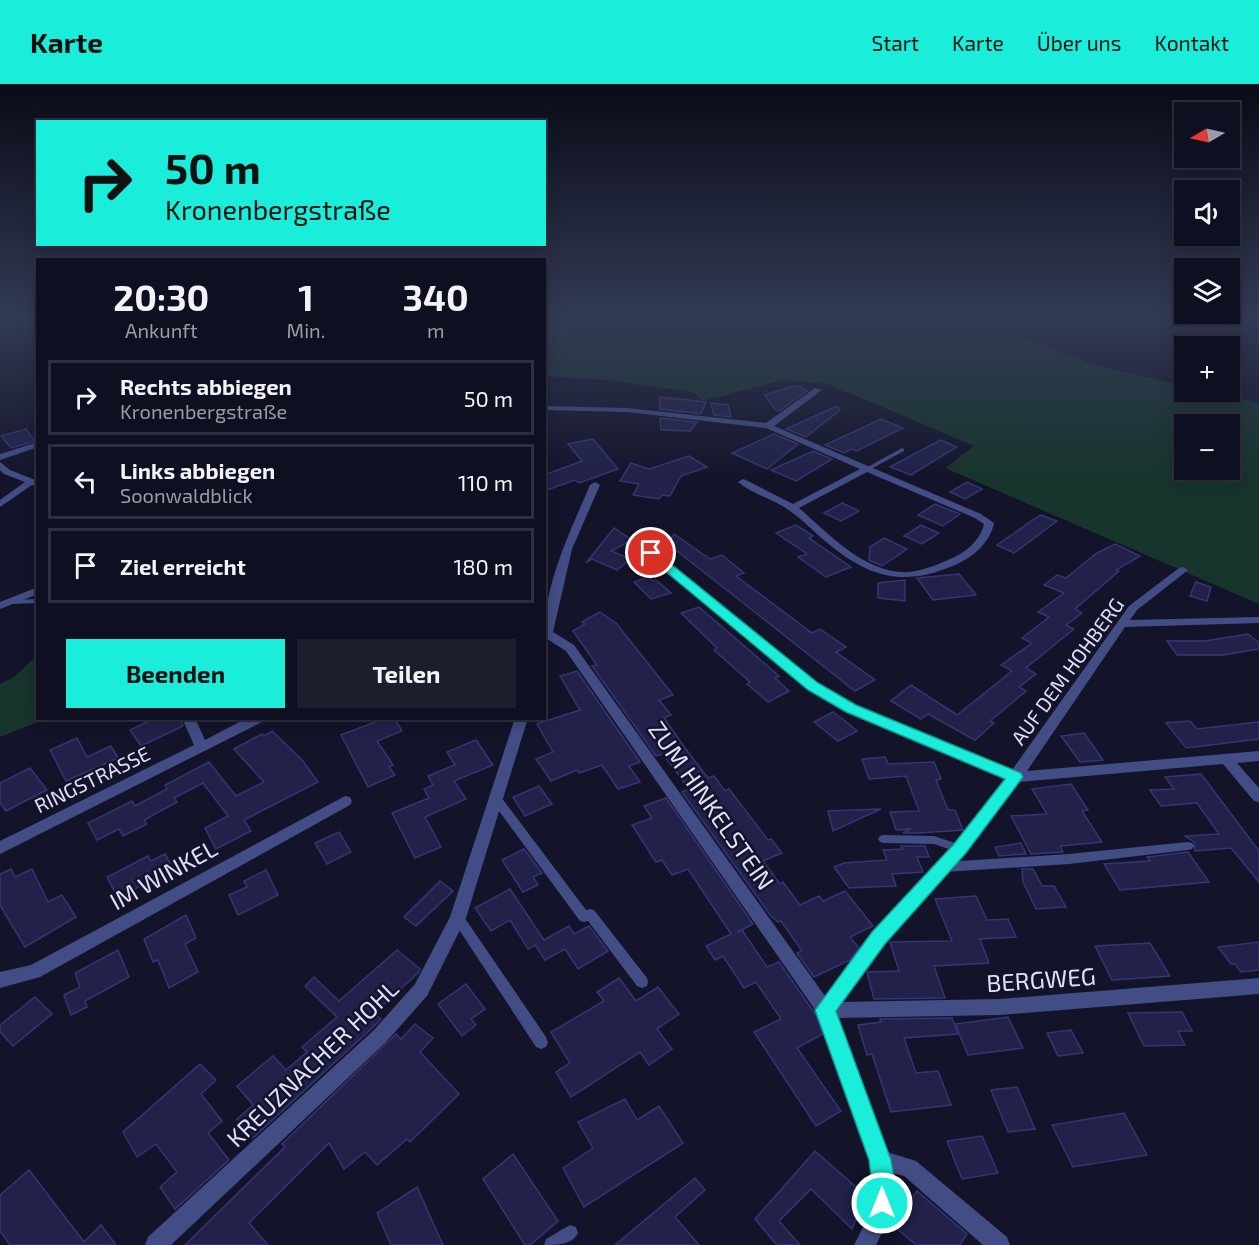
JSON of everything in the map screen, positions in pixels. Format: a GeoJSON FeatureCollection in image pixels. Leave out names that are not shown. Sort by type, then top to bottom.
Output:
{"type":"FeatureCollection","features":[{"type":"Feature","properties":{"kind":"street"},"geometry":{"type":"LineString","coordinates":[[768,426],[818,390]]}},
{"type":"Feature","properties":{"kind":"street"},"geometry":{"type":"LineString","coordinates":[[546,408],[627,410],[768,426],[978,516],[988,523],[988,531],[971,552],[942,568],[914,574],[882,573],[858,563],[793,508],[743,482]]}},
{"type":"Feature","properties":{"kind":"street"},"geometry":{"type":"LineString","coordinates":[[0,457],[36,445]]}},
{"type":"Feature","properties":{"kind":"street"},"geometry":{"type":"LineString","coordinates":[[0,465],[7,472],[33,484]]}},
{"type":"Feature","properties":{"kind":"street"},"geometry":{"type":"LineString","coordinates":[[793,508],[867,469]]}},
{"type":"Feature","properties":{"kind":"street"},"geometry":{"type":"LineString","coordinates":[[0,504],[33,484]]}},
{"type":"Feature","properties":{"kind":"street","name":"ZUM HINKELSTEIN"},"geometry":{"type":"LineString","coordinates":[[595,485],[567,549],[549,606],[546,638],[570,648],[825,1010],[880,1160],[885,1191],[880,1216],[865,1245]]}},
{"type":"Feature","properties":{"kind":"street"},"geometry":{"type":"LineString","coordinates":[[644,548],[813,687],[851,708],[1016,777],[1259,756]]}},
{"type":"Feature","properties":{"kind":"street","name":"AUF DEM HOHBERG"},"geometry":{"type":"LineString","coordinates":[[825,1010],[879,938],[960,849],[1016,777],[1133,608],[1183,570]]}},
{"type":"Feature","properties":{"kind":"street"},"geometry":{"type":"LineString","coordinates":[[5,604],[35,595]]}},
{"type":"Feature","properties":{"kind":"street"},"geometry":{"type":"LineString","coordinates":[[1122,624],[1259,620]]}},
{"type":"Feature","properties":{"kind":"street"},"geometry":{"type":"LineString","coordinates":[[189,720],[202,748]]}},
{"type":"Feature","properties":{"kind":"street","name":"RINGSTRASSE"},"geometry":{"type":"LineString","coordinates":[[0,848],[27,832],[255,720]]}},
{"type":"Feature","properties":{"kind":"street","name":"KREUZNACHER HOHL"},"geometry":{"type":"LineString","coordinates":[[156,1245],[380,1036],[421,990],[458,918],[521,720]]}},
{"type":"Feature","properties":{"kind":"street"},"geometry":{"type":"LineString","coordinates":[[1226,759],[1259,797]]}},
{"type":"Feature","properties":{"kind":"street","name":"IM WINKEL"},"geometry":{"type":"LineString","coordinates":[[0,980],[34,972],[345,801]]}},
{"type":"Feature","properties":{"kind":"street","name":"BERGWEG"},"geometry":{"type":"LineString","coordinates":[[825,1010],[999,1007],[1259,986]]}},
{"type":"Feature","properties":{"kind":"street"},"geometry":{"type":"LineString","coordinates":[[880,1160],[909,1168],[999,1245]]}},
{"type":"Feature","properties":{"kind":"lane"},"geometry":{"type":"LineString","coordinates":[[867,469],[902,450]]}},
{"type":"Feature","properties":{"kind":"lane"},"geometry":{"type":"LineString","coordinates":[[497,800],[584,917],[590,914],[642,982]]}},
{"type":"Feature","properties":{"kind":"lane"},"geometry":{"type":"LineString","coordinates":[[884,839],[934,840],[960,849]]}},
{"type":"Feature","properties":{"kind":"lane"},"geometry":{"type":"LineString","coordinates":[[944,867],[1069,860],[1188,846]]}},
{"type":"Feature","properties":{"kind":"lane"},"geometry":{"type":"LineString","coordinates":[[458,918],[541,1042]]}},
{"type":"Feature","properties":{"kind":"lane"},"geometry":{"type":"LineString","coordinates":[[552,1245],[570,1233]]}},
{"type":"Feature","properties":{"kind":"green space"},"geometry":{"type":"Polygon","coordinates":[[[546,370],[1118,370],[1174,383],[1174,402],[1240,402],[1240,399],[1259,403],[1259,604],[945,468],[974,446],[828,384],[783,380],[703,401],[693,392],[606,380],[546,376],[546,370]]]}},
{"type":"Feature","properties":{"kind":"green space"},"geometry":{"type":"Polygon","coordinates":[[[36,659],[36,720],[42,720],[0,737],[0,684],[14,677],[32,660],[36,659]]]}},
{"type":"Feature","properties":{"kind":"building"},"geometry":{"type":"Polygon","coordinates":[[[800,386],[807,391],[776,411],[765,395],[800,386]]]}},
{"type":"Feature","properties":{"kind":"building"},"geometry":{"type":"Polygon","coordinates":[[[659,397],[706,402],[701,414],[660,409],[659,397]]]}},
{"type":"Feature","properties":{"kind":"building"},"geometry":{"type":"Polygon","coordinates":[[[711,403],[728,405],[731,417],[714,415],[711,403]]]}},
{"type":"Feature","properties":{"kind":"building"},"geometry":{"type":"Polygon","coordinates":[[[837,406],[840,410],[806,437],[786,429],[837,406]]]}},
{"type":"Feature","properties":{"kind":"building"},"geometry":{"type":"Polygon","coordinates":[[[660,418],[697,422],[690,431],[661,430],[660,418]]]}},
{"type":"Feature","properties":{"kind":"building"},"geometry":{"type":"Polygon","coordinates":[[[881,419],[903,428],[857,451],[852,449],[844,453],[825,445],[881,419]]]}},
{"type":"Feature","properties":{"kind":"building"},"geometry":{"type":"Polygon","coordinates":[[[26,429],[35,441],[11,448],[1,436],[26,429]]]}},
{"type":"Feature","properties":{"kind":"building"},"geometry":{"type":"Polygon","coordinates":[[[774,434],[798,444],[767,469],[732,453],[774,434]]]}},
{"type":"Feature","properties":{"kind":"building"},"geometry":{"type":"Polygon","coordinates":[[[593,439],[618,469],[579,483],[575,480],[546,490],[546,474],[582,461],[568,444],[593,439]]]}},
{"type":"Feature","properties":{"kind":"building"},"geometry":{"type":"Polygon","coordinates":[[[940,440],[957,447],[911,475],[890,467],[940,440]]]}},
{"type":"Feature","properties":{"kind":"building"},"geometry":{"type":"Polygon","coordinates":[[[813,451],[832,459],[796,481],[771,470],[813,451]]]}},
{"type":"Feature","properties":{"kind":"building"},"geometry":{"type":"Polygon","coordinates":[[[689,456],[707,467],[681,476],[670,496],[662,495],[659,499],[633,495],[639,484],[620,481],[631,463],[649,469],[689,456]]]}},
{"type":"Feature","properties":{"kind":"building"},"geometry":{"type":"Polygon","coordinates":[[[967,482],[982,489],[965,499],[950,492],[967,482]]]}},
{"type":"Feature","properties":{"kind":"building"},"geometry":{"type":"Polygon","coordinates":[[[842,503],[859,511],[841,521],[824,513],[842,503]]]}},
{"type":"Feature","properties":{"kind":"building"},"geometry":{"type":"Polygon","coordinates":[[[935,504],[960,514],[943,526],[918,515],[935,504]]]}},
{"type":"Feature","properties":{"kind":"building"},"geometry":{"type":"Polygon","coordinates":[[[1040,515],[1057,521],[1014,553],[997,545],[1040,515]]]}},
{"type":"Feature","properties":{"kind":"building"},"geometry":{"type":"Polygon","coordinates":[[[796,525],[813,536],[809,538],[851,567],[826,577],[798,557],[807,554],[776,533],[796,525]]]}},
{"type":"Feature","properties":{"kind":"building"},"geometry":{"type":"Polygon","coordinates":[[[921,525],[939,533],[922,544],[904,536],[921,525]]]}},
{"type":"Feature","properties":{"kind":"building"},"geometry":{"type":"Polygon","coordinates":[[[614,528],[632,540],[611,551],[631,559],[617,570],[592,559],[586,563],[614,528]]]}},
{"type":"Feature","properties":{"kind":"building"},"geometry":{"type":"Polygon","coordinates":[[[674,534],[710,559],[722,555],[744,573],[736,576],[812,633],[820,629],[846,647],[836,652],[875,680],[855,691],[667,543],[674,534]]]}},
{"type":"Feature","properties":{"kind":"building"},"geometry":{"type":"Polygon","coordinates":[[[884,538],[907,549],[882,566],[869,560],[870,547],[884,538]]]}},
{"type":"Feature","properties":{"kind":"building"},"geometry":{"type":"Polygon","coordinates":[[[1115,544],[1140,556],[1116,570],[1119,571],[1075,609],[1082,613],[1066,625],[1074,629],[1026,668],[1036,674],[1019,687],[1026,691],[990,721],[994,723],[975,740],[928,714],[921,719],[891,701],[911,685],[957,715],[1012,671],[1001,665],[1032,643],[1022,638],[1049,617],[1038,612],[1064,593],[1044,585],[1057,575],[1066,578],[1097,553],[1115,544]]]}},
{"type":"Feature","properties":{"kind":"building"},"geometry":{"type":"Polygon","coordinates":[[[959,574],[976,595],[933,600],[917,578],[959,574]]]}},
{"type":"Feature","properties":{"kind":"building"},"geometry":{"type":"Polygon","coordinates":[[[648,577],[653,581],[656,580],[671,593],[651,599],[634,582],[648,577]]]}},
{"type":"Feature","properties":{"kind":"building"},"geometry":{"type":"Polygon","coordinates":[[[905,580],[905,601],[878,598],[878,583],[905,580]]]}},
{"type":"Feature","properties":{"kind":"building"},"geometry":{"type":"Polygon","coordinates":[[[1196,582],[1211,587],[1207,601],[1190,596],[1196,582]]]}},
{"type":"Feature","properties":{"kind":"building"},"geometry":{"type":"Polygon","coordinates":[[[699,607],[779,676],[775,678],[789,691],[768,702],[747,684],[750,682],[714,650],[717,648],[681,613],[699,607]]]}},
{"type":"Feature","properties":{"kind":"building"},"geometry":{"type":"Polygon","coordinates":[[[600,612],[616,623],[673,695],[659,700],[671,715],[664,718],[685,748],[708,778],[714,776],[725,791],[729,789],[768,840],[771,839],[782,853],[763,861],[780,884],[783,882],[800,905],[819,896],[823,901],[845,891],[873,926],[850,937],[859,948],[850,960],[814,977],[797,953],[802,951],[781,921],[778,922],[771,916],[682,792],[689,789],[663,754],[656,756],[592,666],[597,665],[573,631],[585,624],[582,622],[600,612]]]}},
{"type":"Feature","properties":{"kind":"building"},"geometry":{"type":"Polygon","coordinates":[[[1248,634],[1259,643],[1259,649],[1223,655],[1177,655],[1167,641],[1205,641],[1248,634]]]}},
{"type":"Feature","properties":{"kind":"building"},"geometry":{"type":"Polygon","coordinates":[[[577,671],[640,762],[629,766],[640,782],[618,789],[602,765],[579,773],[577,770],[551,781],[536,759],[553,752],[537,724],[580,710],[560,676],[577,671]]]}},
{"type":"Feature","properties":{"kind":"building"},"geometry":{"type":"Polygon","coordinates":[[[833,712],[857,731],[838,741],[814,722],[833,712]]]}},
{"type":"Feature","properties":{"kind":"building"},"geometry":{"type":"Polygon","coordinates":[[[151,720],[181,720],[183,726],[141,746],[130,730],[151,720]]]}},
{"type":"Feature","properties":{"kind":"building"},"geometry":{"type":"Polygon","coordinates":[[[381,720],[395,720],[402,731],[377,741],[393,765],[389,767],[395,775],[368,787],[341,735],[381,720]]]}},
{"type":"Feature","properties":{"kind":"building"},"geometry":{"type":"Polygon","coordinates":[[[1190,721],[1197,729],[1259,722],[1259,739],[1186,748],[1166,723],[1190,721]]]}},
{"type":"Feature","properties":{"kind":"building"},"geometry":{"type":"Polygon","coordinates":[[[272,731],[303,761],[318,782],[244,820],[251,831],[216,849],[205,828],[228,816],[203,783],[174,798],[177,802],[144,820],[147,824],[123,836],[119,829],[97,840],[88,823],[132,801],[135,806],[167,789],[165,785],[209,762],[236,796],[264,782],[234,749],[272,731]]]}},
{"type":"Feature","properties":{"kind":"building"},"geometry":{"type":"Polygon","coordinates":[[[1084,733],[1103,760],[1080,762],[1061,736],[1084,733]]]}},
{"type":"Feature","properties":{"kind":"building"},"geometry":{"type":"Polygon","coordinates":[[[77,738],[87,757],[111,746],[118,758],[66,781],[50,750],[77,738]]]}},
{"type":"Feature","properties":{"kind":"building"},"geometry":{"type":"Polygon","coordinates":[[[476,740],[493,765],[454,781],[466,799],[425,817],[441,847],[415,858],[392,813],[429,798],[424,789],[433,785],[428,776],[455,765],[447,752],[476,740]]]}},
{"type":"Feature","properties":{"kind":"building"},"geometry":{"type":"Polygon","coordinates":[[[885,757],[888,764],[934,762],[941,779],[936,780],[948,810],[955,810],[963,830],[903,833],[911,829],[896,830],[890,812],[919,811],[906,776],[869,779],[862,759],[885,757]]]}},
{"type":"Feature","properties":{"kind":"building"},"geometry":{"type":"Polygon","coordinates":[[[30,768],[47,790],[6,811],[0,803],[0,783],[30,768]]]}},
{"type":"Feature","properties":{"kind":"building"},"geometry":{"type":"Polygon","coordinates":[[[1201,774],[1259,851],[1259,882],[1231,848],[1195,851],[1194,842],[1185,836],[1219,834],[1197,803],[1161,806],[1150,790],[1174,789],[1165,777],[1201,774]]]}},
{"type":"Feature","properties":{"kind":"building"},"geometry":{"type":"Polygon","coordinates":[[[1071,784],[1088,810],[1082,811],[1102,842],[1060,846],[1063,852],[1031,854],[1011,816],[1047,814],[1032,789],[1071,784]]]}},
{"type":"Feature","properties":{"kind":"building"},"geometry":{"type":"Polygon","coordinates":[[[539,786],[552,804],[525,816],[513,797],[539,786]]]}},
{"type":"Feature","properties":{"kind":"building"},"geometry":{"type":"Polygon","coordinates":[[[666,798],[753,924],[737,932],[742,930],[767,967],[779,962],[816,1015],[823,1034],[797,1048],[841,1111],[816,1126],[754,1032],[781,1019],[756,982],[744,988],[723,956],[715,960],[706,946],[731,934],[688,869],[672,875],[662,860],[656,862],[632,825],[652,818],[644,806],[666,798]]]}},
{"type":"Feature","properties":{"kind":"building"},"geometry":{"type":"Polygon","coordinates":[[[881,809],[833,831],[828,811],[881,809]]]}},
{"type":"Feature","properties":{"kind":"building"},"geometry":{"type":"Polygon","coordinates":[[[339,832],[351,852],[327,864],[315,843],[339,832]]]}},
{"type":"Feature","properties":{"kind":"building"},"geometry":{"type":"Polygon","coordinates":[[[1021,843],[1026,854],[999,856],[995,847],[1021,843]]]}},
{"type":"Feature","properties":{"kind":"building"},"geometry":{"type":"Polygon","coordinates":[[[901,846],[925,846],[929,857],[917,857],[923,872],[892,874],[896,886],[849,888],[834,867],[844,863],[887,860],[883,850],[903,849],[901,846]]]}},
{"type":"Feature","properties":{"kind":"building"},"geometry":{"type":"Polygon","coordinates":[[[524,849],[542,873],[533,877],[538,885],[523,892],[502,860],[524,849]]]}},
{"type":"Feature","properties":{"kind":"building"},"geometry":{"type":"Polygon","coordinates":[[[1188,852],[1209,882],[1120,890],[1104,864],[1150,861],[1147,857],[1188,852]]]}},
{"type":"Feature","properties":{"kind":"building"},"geometry":{"type":"Polygon","coordinates":[[[165,854],[172,866],[158,873],[159,876],[118,898],[107,877],[148,856],[151,861],[165,854]]]}},
{"type":"Feature","properties":{"kind":"building"},"geometry":{"type":"Polygon","coordinates":[[[11,869],[15,877],[32,869],[48,902],[62,895],[76,917],[25,947],[0,905],[0,874],[11,869]]]}},
{"type":"Feature","properties":{"kind":"building"},"geometry":{"type":"Polygon","coordinates":[[[1022,869],[1033,869],[1042,886],[1054,886],[1066,907],[1036,909],[1023,882],[1022,869]]]}},
{"type":"Feature","properties":{"kind":"building"},"geometry":{"type":"Polygon","coordinates":[[[266,870],[278,895],[238,915],[229,895],[247,887],[244,881],[266,870]]]}},
{"type":"Feature","properties":{"kind":"building"},"geometry":{"type":"Polygon","coordinates":[[[440,881],[453,891],[416,926],[404,917],[440,881]]]}},
{"type":"Feature","properties":{"kind":"building"},"geometry":{"type":"Polygon","coordinates":[[[510,889],[544,940],[569,926],[574,934],[589,926],[608,951],[578,969],[565,949],[545,960],[535,945],[528,949],[510,920],[491,931],[475,908],[510,889]]]}},
{"type":"Feature","properties":{"kind":"building"},"geometry":{"type":"Polygon","coordinates":[[[976,896],[987,920],[1008,919],[1016,937],[980,939],[989,963],[934,966],[945,998],[874,999],[867,972],[899,971],[890,942],[952,941],[935,899],[976,896]]]}},
{"type":"Feature","properties":{"kind":"building"},"geometry":{"type":"Polygon","coordinates":[[[186,915],[196,938],[185,944],[198,972],[169,988],[158,960],[153,962],[144,939],[186,915]]]}},
{"type":"Feature","properties":{"kind":"building"},"geometry":{"type":"Polygon","coordinates":[[[1259,942],[1259,970],[1241,972],[1235,964],[1231,964],[1218,947],[1259,942]]]}},
{"type":"Feature","properties":{"kind":"building"},"geometry":{"type":"Polygon","coordinates":[[[1150,943],[1170,976],[1112,980],[1095,946],[1150,943]]]}},
{"type":"Feature","properties":{"kind":"building"},"geometry":{"type":"Polygon","coordinates":[[[118,950],[129,977],[85,1001],[87,1007],[71,1015],[64,995],[80,987],[75,973],[118,950]]]}},
{"type":"Feature","properties":{"kind":"building"},"geometry":{"type":"Polygon","coordinates":[[[397,950],[420,969],[418,973],[374,1013],[381,1019],[372,1028],[253,1138],[237,1119],[253,1105],[237,1086],[273,1056],[286,1070],[307,1052],[302,1047],[337,1017],[305,986],[314,977],[339,1001],[397,950]]]}},
{"type":"Feature","properties":{"kind":"building"},"geometry":{"type":"Polygon","coordinates":[[[619,978],[636,1001],[658,987],[679,1014],[657,1029],[672,1049],[649,1065],[640,1052],[571,1097],[556,1072],[570,1063],[551,1032],[604,1001],[597,992],[619,978]]]}},
{"type":"Feature","properties":{"kind":"building"},"geometry":{"type":"Polygon","coordinates":[[[466,984],[485,1009],[471,1019],[476,1025],[462,1036],[438,1004],[466,984]]]}},
{"type":"Feature","properties":{"kind":"building"},"geometry":{"type":"Polygon","coordinates":[[[35,997],[52,1014],[13,1046],[0,1032],[0,1025],[35,997]]]}},
{"type":"Feature","properties":{"kind":"building"},"geometry":{"type":"Polygon","coordinates":[[[1182,1012],[1192,1031],[1178,1031],[1185,1045],[1144,1046],[1128,1013],[1182,1012]]]}},
{"type":"Feature","properties":{"kind":"building"},"geometry":{"type":"Polygon","coordinates":[[[1008,1017],[1023,1048],[968,1055],[955,1024],[1008,1017]]]}},
{"type":"Feature","properties":{"kind":"building"},"geometry":{"type":"Polygon","coordinates":[[[952,1018],[958,1034],[904,1038],[916,1073],[938,1071],[951,1105],[891,1112],[872,1054],[867,1055],[858,1025],[881,1022],[880,1019],[952,1018]]]}},
{"type":"Feature","properties":{"kind":"building"},"geometry":{"type":"Polygon","coordinates":[[[415,1024],[433,1038],[420,1052],[459,1094],[410,1142],[407,1139],[377,1165],[365,1152],[344,1169],[329,1143],[249,1223],[268,1245],[185,1245],[285,1147],[282,1144],[396,1034],[401,1039],[415,1024]]]}},
{"type":"Feature","properties":{"kind":"building"},"geometry":{"type":"Polygon","coordinates":[[[1071,1030],[1083,1053],[1058,1056],[1047,1033],[1071,1030]]]}},
{"type":"Feature","properties":{"kind":"building"},"geometry":{"type":"Polygon","coordinates":[[[200,1064],[216,1080],[201,1094],[222,1121],[208,1133],[229,1160],[175,1209],[160,1187],[177,1172],[156,1144],[137,1157],[123,1132],[200,1064]]]}},
{"type":"Feature","properties":{"kind":"building"},"geometry":{"type":"Polygon","coordinates":[[[1017,1087],[1035,1129],[1008,1132],[991,1090],[1017,1087]]]}},
{"type":"Feature","properties":{"kind":"building"},"geometry":{"type":"Polygon","coordinates":[[[625,1099],[637,1120],[659,1106],[683,1143],[584,1207],[563,1168],[593,1148],[578,1122],[625,1099]]]}},
{"type":"Feature","properties":{"kind":"building"},"geometry":{"type":"Polygon","coordinates":[[[1124,1113],[1147,1155],[1073,1167],[1052,1125],[1124,1113]]]}},
{"type":"Feature","properties":{"kind":"building"},"geometry":{"type":"Polygon","coordinates":[[[982,1136],[998,1173],[962,1179],[947,1141],[982,1136]]]}},
{"type":"Feature","properties":{"kind":"building"},"geometry":{"type":"Polygon","coordinates":[[[815,1151],[865,1195],[852,1229],[811,1189],[779,1221],[800,1245],[777,1245],[755,1219],[815,1151]]]}},
{"type":"Feature","properties":{"kind":"building"},"geometry":{"type":"Polygon","coordinates":[[[513,1154],[558,1221],[530,1245],[525,1245],[483,1179],[513,1154]]]}},
{"type":"Feature","properties":{"kind":"building"},"geometry":{"type":"Polygon","coordinates":[[[29,1170],[84,1242],[101,1225],[116,1245],[10,1245],[0,1231],[0,1195],[29,1170]]]}},
{"type":"Feature","properties":{"kind":"building"},"geometry":{"type":"Polygon","coordinates":[[[695,1178],[705,1190],[675,1217],[699,1245],[615,1245],[695,1178]]]}},
{"type":"Feature","properties":{"kind":"building"},"geometry":{"type":"Polygon","coordinates":[[[417,1187],[443,1245],[391,1245],[377,1213],[417,1187]]]}},
{"type":"Feature","properties":{"kind":"building"},"geometry":{"type":"Polygon","coordinates":[[[917,1191],[967,1234],[960,1245],[916,1245],[894,1226],[917,1191]]]}},
{"type":"Feature","properties":{"kind":"route"},"geometry":{"type":"LineString","coordinates":[[651,553],[813,687],[851,708],[1016,777],[960,849],[879,938],[825,1010],[880,1160],[885,1191],[882,1203]]}}]}
